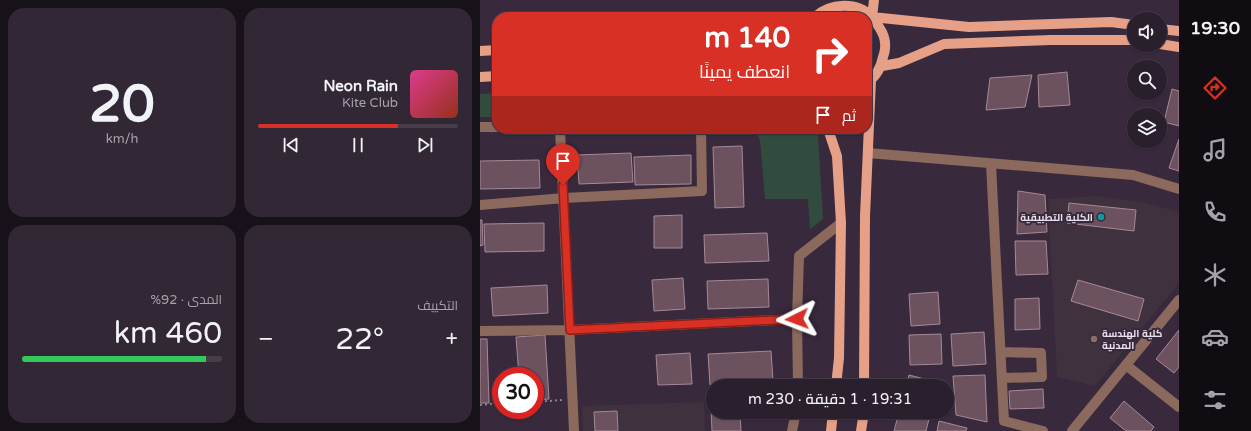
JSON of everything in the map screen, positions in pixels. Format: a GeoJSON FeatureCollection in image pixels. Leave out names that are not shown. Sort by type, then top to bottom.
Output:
{"type":"FeatureCollection","features":[{"type":"Feature","properties":{"kind":"main road"},"geometry":{"type":"LineString","coordinates":[[818,12],[828,0]]}},
{"type":"Feature","properties":{"kind":"main road"},"geometry":{"type":"LineString","coordinates":[[872,78],[882,66],[886,47],[883,34],[872,17],[874,0]]}},
{"type":"Feature","properties":{"kind":"main road"},"geometry":{"type":"LineString","coordinates":[[822,12],[834,6],[847,6],[855,7],[865,12]]}},
{"type":"Feature","properties":{"kind":"main road"},"geometry":{"type":"LineString","coordinates":[[872,17],[969,27],[1111,22],[1127,24]]}},
{"type":"Feature","properties":{"kind":"main road"},"geometry":{"type":"LineString","coordinates":[[1167,29],[1179,31]]}},
{"type":"Feature","properties":{"kind":"main road"},"geometry":{"type":"LineString","coordinates":[[882,66],[899,63],[944,44],[1051,40],[1127,40]]}},
{"type":"Feature","properties":{"kind":"main road"},"geometry":{"type":"LineString","coordinates":[[1167,45],[1179,47]]}},
{"type":"Feature","properties":{"kind":"main road"},"geometry":{"type":"LineString","coordinates":[[480,51],[492,50]]}},
{"type":"Feature","properties":{"kind":"main road"},"geometry":{"type":"LineString","coordinates":[[480,77],[492,76]]}},
{"type":"Feature","properties":{"kind":"main road"},"geometry":{"type":"LineString","coordinates":[[830,134],[837,156],[841,223],[836,379]]}},
{"type":"Feature","properties":{"kind":"main road"},"geometry":{"type":"LineString","coordinates":[[864,379],[868,134]]}},
{"type":"Feature","properties":{"kind":"main road"},"geometry":{"type":"LineString","coordinates":[[831,431],[832,419]]}},
{"type":"Feature","properties":{"kind":"main road"},"geometry":{"type":"LineString","coordinates":[[861,431],[863,419]]}},
{"type":"Feature","properties":{"kind":"street"},"geometry":{"type":"LineString","coordinates":[[480,127],[492,127]]}},
{"type":"Feature","properties":{"kind":"street"},"geometry":{"type":"LineString","coordinates":[[560,134],[574,431]]}},
{"type":"Feature","properties":{"kind":"street"},"geometry":{"type":"LineString","coordinates":[[480,205],[564,198],[702,191],[702,134]]}},
{"type":"Feature","properties":{"kind":"street"},"geometry":{"type":"LineString","coordinates":[[868,153],[1133,175],[1179,189]]}},
{"type":"Feature","properties":{"kind":"street"},"geometry":{"type":"LineString","coordinates":[[991,164],[1004,421],[1043,431]]}},
{"type":"Feature","properties":{"kind":"street"},"geometry":{"type":"LineString","coordinates":[[798,379],[797,319],[799,256],[841,223]]}},
{"type":"Feature","properties":{"kind":"street"},"geometry":{"type":"LineString","coordinates":[[1072,431],[1179,300]]}},
{"type":"Feature","properties":{"kind":"street"},"geometry":{"type":"LineString","coordinates":[[480,331],[570,330],[797,319]]}},
{"type":"Feature","properties":{"kind":"street"},"geometry":{"type":"LineString","coordinates":[[1001,352],[1041,353],[1042,371],[1042,377],[1002,378]]}},
{"type":"Feature","properties":{"kind":"street"},"geometry":{"type":"LineString","coordinates":[[1126,365],[1179,407]]}},
{"type":"Feature","properties":{"kind":"street"},"geometry":{"type":"LineString","coordinates":[[792,431],[795,419]]}},
{"type":"Feature","properties":{"kind":"path"},"geometry":{"type":"LineString","coordinates":[[544,402],[573,400]]}},
{"type":"Feature","properties":{"kind":"path"},"geometry":{"type":"LineString","coordinates":[[480,405],[492,404]]}},
{"type":"Feature","properties":{"kind":"shaded area"},"geometry":{"type":"Polygon","coordinates":[[[1096,196],[1147,203],[1179,212],[1179,283],[1095,386],[1057,377],[1048,199],[1096,196]]]}},
{"type":"Feature","properties":{"kind":"shaded area"},"geometry":{"type":"Polygon","coordinates":[[[704,402],[705,431],[583,431],[582,406],[704,402]]]}},
{"type":"Feature","properties":{"kind":"green space"},"geometry":{"type":"Polygon","coordinates":[[[492,93],[492,117],[480,117],[480,94],[492,93]]]}},
{"type":"Feature","properties":{"kind":"green space"},"geometry":{"type":"Polygon","coordinates":[[[757,134],[817,134],[818,136],[823,219],[810,229],[808,199],[765,199],[760,140],[757,134]]]}},
{"type":"Feature","properties":{"kind":"building"},"geometry":{"type":"Polygon","coordinates":[[[1067,72],[1070,105],[1039,107],[1038,75],[1067,72]]]}},
{"type":"Feature","properties":{"kind":"building"},"geometry":{"type":"Polygon","coordinates":[[[1032,75],[1025,107],[986,110],[990,78],[1032,75]]]}},
{"type":"Feature","properties":{"kind":"building"},"geometry":{"type":"Polygon","coordinates":[[[1172,89],[1179,91],[1179,126],[1167,123],[1167,110],[1172,89]]]}},
{"type":"Feature","properties":{"kind":"building"},"geometry":{"type":"Polygon","coordinates":[[[1179,139],[1179,171],[1169,168],[1179,139]]]}},
{"type":"Feature","properties":{"kind":"building"},"geometry":{"type":"Polygon","coordinates":[[[742,146],[744,207],[715,208],[713,147],[742,146]]]}},
{"type":"Feature","properties":{"kind":"building"},"geometry":{"type":"Polygon","coordinates":[[[631,153],[633,182],[579,184],[577,155],[631,153]]]}},
{"type":"Feature","properties":{"kind":"building"},"geometry":{"type":"Polygon","coordinates":[[[691,155],[691,184],[635,185],[634,157],[691,155]]]}},
{"type":"Feature","properties":{"kind":"building"},"geometry":{"type":"Polygon","coordinates":[[[539,160],[540,188],[480,189],[480,161],[539,160]]]}},
{"type":"Feature","properties":{"kind":"building"},"geometry":{"type":"Polygon","coordinates":[[[1018,191],[1045,195],[1047,232],[1017,234],[1018,191]]]}},
{"type":"Feature","properties":{"kind":"building","name":"الكلية التطبيقية"},"geometry":{"type":"Polygon","coordinates":[[[1069,203],[1136,210],[1134,231],[1067,223],[1069,203]]]}},
{"type":"Feature","properties":{"kind":"building"},"geometry":{"type":"Polygon","coordinates":[[[682,215],[682,248],[654,248],[654,216],[682,215]]]}},
{"type":"Feature","properties":{"kind":"building"},"geometry":{"type":"Polygon","coordinates":[[[480,220],[482,220],[483,245],[480,246],[480,220]]]}},
{"type":"Feature","properties":{"kind":"building"},"geometry":{"type":"Polygon","coordinates":[[[544,223],[544,251],[485,252],[484,224],[544,223]]]}},
{"type":"Feature","properties":{"kind":"building"},"geometry":{"type":"Polygon","coordinates":[[[767,233],[769,261],[705,263],[704,235],[767,233]]]}},
{"type":"Feature","properties":{"kind":"building"},"geometry":{"type":"Polygon","coordinates":[[[1015,241],[1046,241],[1048,274],[1016,275],[1015,241]]]}},
{"type":"Feature","properties":{"kind":"building"},"geometry":{"type":"Polygon","coordinates":[[[683,278],[685,309],[654,311],[652,280],[683,278]]]}},
{"type":"Feature","properties":{"kind":"building"},"geometry":{"type":"Polygon","coordinates":[[[768,279],[769,307],[708,309],[707,281],[768,279]]]}},
{"type":"Feature","properties":{"kind":"building"},"geometry":{"type":"Polygon","coordinates":[[[1078,280],[1144,299],[1138,321],[1071,301],[1078,280]]]}},
{"type":"Feature","properties":{"kind":"building"},"geometry":{"type":"Polygon","coordinates":[[[547,285],[548,313],[493,316],[491,288],[547,285]]]}},
{"type":"Feature","properties":{"kind":"building"},"geometry":{"type":"Polygon","coordinates":[[[938,292],[940,324],[911,326],[909,294],[938,292]]]}},
{"type":"Feature","properties":{"kind":"building"},"geometry":{"type":"Polygon","coordinates":[[[1039,298],[1040,329],[1015,330],[1015,299],[1039,298]]]}},
{"type":"Feature","properties":{"kind":"building"},"geometry":{"type":"Polygon","coordinates":[[[1179,330],[1179,367],[1174,373],[1156,359],[1179,330]]]}},
{"type":"Feature","properties":{"kind":"building"},"geometry":{"type":"Polygon","coordinates":[[[984,332],[986,364],[953,366],[951,334],[984,332]]]}},
{"type":"Feature","properties":{"kind":"building"},"geometry":{"type":"Polygon","coordinates":[[[941,334],[942,364],[910,365],[909,335],[941,334]]]}},
{"type":"Feature","properties":{"kind":"building"},"geometry":{"type":"Polygon","coordinates":[[[545,335],[549,399],[544,399],[544,367],[518,367],[516,337],[545,335]]]}},
{"type":"Feature","properties":{"kind":"building"},"geometry":{"type":"Polygon","coordinates":[[[480,339],[487,339],[489,403],[480,403],[480,339]]]}},
{"type":"Feature","properties":{"kind":"building"},"geometry":{"type":"Polygon","coordinates":[[[771,351],[773,379],[710,379],[708,354],[771,351]]]}},
{"type":"Feature","properties":{"kind":"building"},"geometry":{"type":"Polygon","coordinates":[[[690,353],[692,384],[658,385],[656,355],[690,353]]]}},
{"type":"Feature","properties":{"kind":"building"},"geometry":{"type":"Polygon","coordinates":[[[909,375],[925,379],[908,379],[909,375]]]}},
{"type":"Feature","properties":{"kind":"building"},"geometry":{"type":"Polygon","coordinates":[[[985,375],[987,422],[956,415],[953,376],[985,375]]]}},
{"type":"Feature","properties":{"kind":"building"},"geometry":{"type":"Polygon","coordinates":[[[1043,389],[1044,408],[1010,409],[1009,391],[1043,389]]]}},
{"type":"Feature","properties":{"kind":"building"},"geometry":{"type":"Polygon","coordinates":[[[1124,401],[1154,427],[1151,431],[1126,431],[1110,418],[1124,401]]]}},
{"type":"Feature","properties":{"kind":"building"},"geometry":{"type":"Polygon","coordinates":[[[617,411],[618,431],[595,431],[594,412],[617,411]]]}},
{"type":"Feature","properties":{"kind":"building"},"geometry":{"type":"Polygon","coordinates":[[[711,419],[740,419],[741,431],[712,431],[711,419]]]}},
{"type":"Feature","properties":{"kind":"building"},"geometry":{"type":"Polygon","coordinates":[[[897,419],[929,419],[926,431],[894,431],[897,419]]]}},
{"type":"Feature","properties":{"kind":"building"},"geometry":{"type":"Polygon","coordinates":[[[939,421],[967,428],[966,431],[937,431],[939,421]]]}},
{"type":"Feature","properties":{"kind":"place","name":"الكلية التطبيقية"},"geometry":{"type":"Point","coordinates":[1101,217]}},
{"type":"Feature","properties":{"kind":"place","name":"كلية الهندسة المدنية"},"geometry":{"type":"Point","coordinates":[1094,339]}},
{"type":"Feature","properties":{"kind":"route"},"geometry":{"type":"LineString","coordinates":[[563,185],[570,330],[797,319]]}}]}
